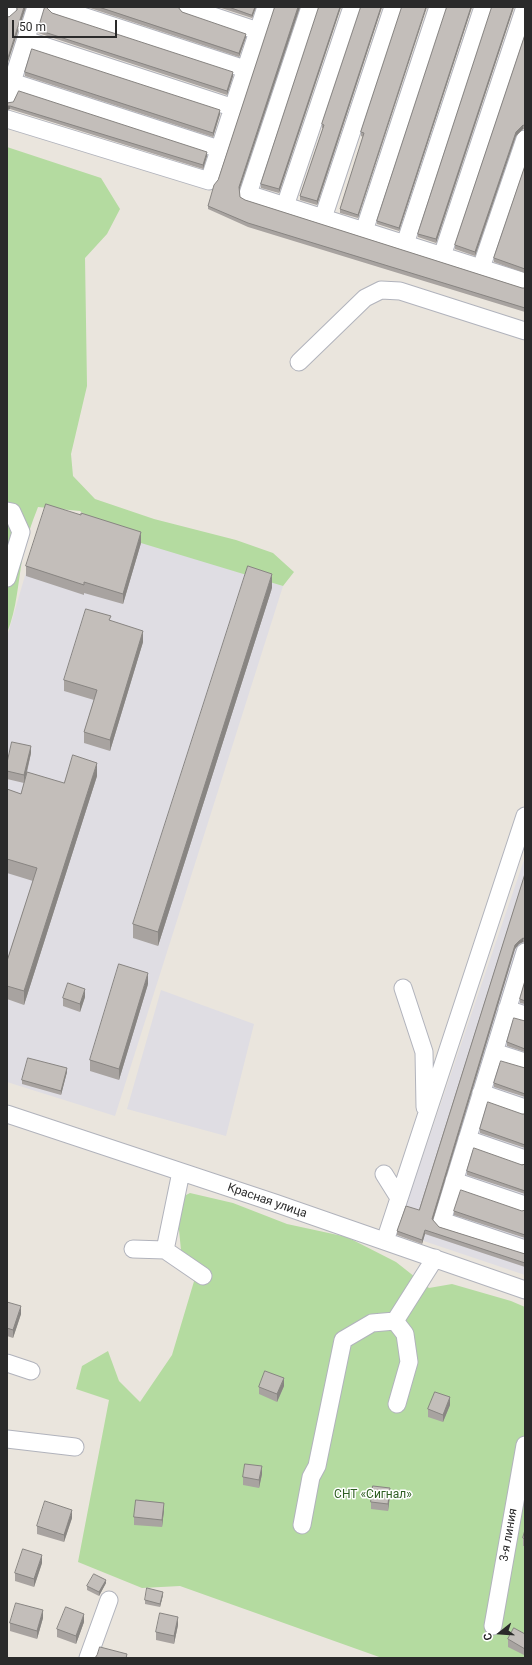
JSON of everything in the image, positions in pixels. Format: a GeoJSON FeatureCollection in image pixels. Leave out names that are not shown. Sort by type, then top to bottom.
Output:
{"type":"FeatureCollection","features":[{"type":"Feature","properties":{"kind":"street"},"geometry":{"type":"LineString","coordinates":[[7,11],[8,7]]}},
{"type":"Feature","properties":{"kind":"street"},"geometry":{"type":"LineString","coordinates":[[7,98],[36,7]]}},
{"type":"Feature","properties":{"kind":"street"},"geometry":{"type":"LineString","coordinates":[[55,7],[245,68]]}},
{"type":"Feature","properties":{"kind":"street"},"geometry":{"type":"LineString","coordinates":[[186,7],[258,30]]}},
{"type":"Feature","properties":{"kind":"street"},"geometry":{"type":"LineString","coordinates":[[7,119],[209,181],[266,7]]}},
{"type":"Feature","properties":{"kind":"street"},"geometry":{"type":"LineString","coordinates":[[310,7],[248,194],[481,268],[524,277]]}},
{"type":"Feature","properties":{"kind":"street"},"geometry":{"type":"LineString","coordinates":[[285,206],[352,7]]}},
{"type":"Feature","properties":{"kind":"street"},"geometry":{"type":"LineString","coordinates":[[323,218],[393,7]]}},
{"type":"Feature","properties":{"kind":"street"},"geometry":{"type":"LineString","coordinates":[[364,231],[438,7]]}},
{"type":"Feature","properties":{"kind":"street"},"geometry":{"type":"LineString","coordinates":[[405,244],[483,7]]}},
{"type":"Feature","properties":{"kind":"street"},"geometry":{"type":"LineString","coordinates":[[442,256],[525,7]]}},
{"type":"Feature","properties":{"kind":"street"},"geometry":{"type":"LineString","coordinates":[[26,40],[232,107]]}},
{"type":"Feature","properties":{"kind":"street"},"geometry":{"type":"LineString","coordinates":[[12,82],[219,148]]}},
{"type":"Feature","properties":{"kind":"street"},"geometry":{"type":"LineString","coordinates":[[481,268],[525,139]]}},
{"type":"Feature","properties":{"kind":"street"},"geometry":{"type":"LineString","coordinates":[[300,362],[365,298],[381,290],[400,291],[525,331]]}},
{"type":"Feature","properties":{"kind":"street"},"geometry":{"type":"LineString","coordinates":[[7,578],[21,532],[10,512]]}},
{"type":"Feature","properties":{"kind":"street"},"geometry":{"type":"LineString","coordinates":[[385,1240],[525,816]]}},
{"type":"Feature","properties":{"kind":"street"},"geometry":{"type":"LineString","coordinates":[[523,963],[442,1221],[525,1249]]}},
{"type":"Feature","properties":{"kind":"street"},"geometry":{"type":"LineString","coordinates":[[403,988],[424,1052],[425,1120]]}},
{"type":"Feature","properties":{"kind":"street"},"geometry":{"type":"LineString","coordinates":[[508,1009],[525,1014]]}},
{"type":"Feature","properties":{"kind":"street"},"geometry":{"type":"LineString","coordinates":[[494,1052],[525,1062]]}},
{"type":"Feature","properties":{"kind":"street"},"geometry":{"type":"LineString","coordinates":[[481,1093],[525,1108]]}},
{"type":"Feature","properties":{"kind":"street","name":"Красная улица"},"geometry":{"type":"LineString","coordinates":[[7,1114],[385,1240],[525,1290]]}},
{"type":"Feature","properties":{"kind":"street"},"geometry":{"type":"LineString","coordinates":[[467,1139],[525,1159]]}},
{"type":"Feature","properties":{"kind":"street"},"geometry":{"type":"LineString","coordinates":[[165,1250],[182,1172]]}},
{"type":"Feature","properties":{"kind":"street"},"geometry":{"type":"LineString","coordinates":[[384,1174],[399,1198]]}},
{"type":"Feature","properties":{"kind":"street"},"geometry":{"type":"LineString","coordinates":[[454,1181],[525,1205]]}},
{"type":"Feature","properties":{"kind":"street"},"geometry":{"type":"LineString","coordinates":[[133,1248],[165,1250],[203,1276]]}},
{"type":"Feature","properties":{"kind":"street"},"geometry":{"type":"LineString","coordinates":[[395,1321],[434,1258]]}},
{"type":"Feature","properties":{"kind":"street"},"geometry":{"type":"LineString","coordinates":[[395,1321],[405,1334],[409,1362],[397,1404]]}},
{"type":"Feature","properties":{"kind":"street"},"geometry":{"type":"LineString","coordinates":[[302,1525],[311,1476],[317,1466],[342,1340],[372,1323],[395,1321]]}},
{"type":"Feature","properties":{"kind":"street"},"geometry":{"type":"LineString","coordinates":[[7,1363],[31,1371]]}},
{"type":"Feature","properties":{"kind":"street"},"geometry":{"type":"LineString","coordinates":[[7,1439],[75,1447]]}},
{"type":"Feature","properties":{"kind":"street","name":"3-я линия"},"geometry":{"type":"LineString","coordinates":[[493,1626],[525,1445]]}},
{"type":"Feature","properties":{"kind":"street"},"geometry":{"type":"LineString","coordinates":[[88,1658],[109,1600]]}},
{"type":"Feature","properties":{"kind":"shaded area"},"geometry":{"type":"Polygon","coordinates":[[[44,511],[283,586],[115,1116],[7,1082],[7,637],[44,511]]]}},
{"type":"Feature","properties":{"kind":"shaded area"},"geometry":{"type":"Polygon","coordinates":[[[525,857],[525,1275],[397,1232],[525,857]]]}},
{"type":"Feature","properties":{"kind":"shaded area"},"geometry":{"type":"Polygon","coordinates":[[[161,990],[254,1024],[226,1136],[127,1109],[161,990]]]}},
{"type":"Feature","properties":{"kind":"green space"},"geometry":{"type":"Polygon","coordinates":[[[7,147],[101,178],[120,209],[107,234],[85,258],[87,386],[71,454],[73,476],[95,499],[154,519],[236,540],[273,553],[294,572],[283,586],[108,533],[80,511],[38,507],[26,543],[15,605],[7,633],[7,147]]]}},
{"type":"Feature","properties":{"kind":"green space","name":"СНТ «Сигнал»"},"geometry":{"type":"Polygon","coordinates":[[[190,1193],[233,1203],[287,1224],[347,1237],[396,1262],[429,1288],[452,1284],[511,1301],[525,1307],[525,1658],[382,1658],[180,1586],[142,1588],[78,1562],[109,1400],[76,1389],[82,1366],[108,1351],[119,1381],[140,1402],[172,1355],[195,1278],[181,1250],[176,1200],[190,1193]]]}},
{"type":"Feature","properties":{"kind":"building"},"geometry":{"type":"Polygon","coordinates":[[[17,7],[24,7],[7,61],[7,16],[9,17],[17,10],[17,7]]]}},
{"type":"Feature","properties":{"kind":"building"},"geometry":{"type":"Polygon","coordinates":[[[45,7],[52,13],[233,72],[227,91],[38,30],[45,7]]]}},
{"type":"Feature","properties":{"kind":"building"},"geometry":{"type":"Polygon","coordinates":[[[99,7],[178,7],[182,12],[246,34],[239,53],[99,7]]]}},
{"type":"Feature","properties":{"kind":"building"},"geometry":{"type":"Polygon","coordinates":[[[229,7],[255,7],[252,15],[229,7]]]}},
{"type":"Feature","properties":{"kind":"building"},"geometry":{"type":"Polygon","coordinates":[[[275,7],[298,7],[239,187],[240,197],[245,200],[525,288],[525,308],[248,223],[208,206],[275,7]]]}},
{"type":"Feature","properties":{"kind":"building"},"geometry":{"type":"Polygon","coordinates":[[[319,7],[340,7],[279,189],[261,184],[319,7]]]}},
{"type":"Feature","properties":{"kind":"building"},"geometry":{"type":"Polygon","coordinates":[[[361,7],[381,7],[317,201],[300,196],[361,7]]]}},
{"type":"Feature","properties":{"kind":"building"},"geometry":{"type":"Polygon","coordinates":[[[402,7],[426,7],[358,215],[340,209],[364,133],[361,132],[402,7]]]}},
{"type":"Feature","properties":{"kind":"building"},"geometry":{"type":"Polygon","coordinates":[[[447,7],[471,7],[399,228],[377,221],[447,7]]]}},
{"type":"Feature","properties":{"kind":"building"},"geometry":{"type":"Polygon","coordinates":[[[492,7],[513,7],[436,239],[418,234],[492,7]]]}},
{"type":"Feature","properties":{"kind":"building"},"geometry":{"type":"Polygon","coordinates":[[[525,35],[525,126],[523,125],[516,132],[475,252],[455,245],[525,35]]]}},
{"type":"Feature","properties":{"kind":"building"},"geometry":{"type":"Polygon","coordinates":[[[32,49],[220,110],[213,133],[25,72],[32,49]]]}},
{"type":"Feature","properties":{"kind":"building"},"geometry":{"type":"Polygon","coordinates":[[[19,91],[207,152],[203,165],[7,106],[7,103],[13,102],[19,91]]]}},
{"type":"Feature","properties":{"kind":"building"},"geometry":{"type":"Polygon","coordinates":[[[525,166],[525,269],[494,258],[525,166]]]}},
{"type":"Feature","properties":{"kind":"building"},"geometry":{"type":"Polygon","coordinates":[[[46,504],[81,515],[81,513],[141,532],[123,594],[84,582],[84,585],[26,566],[46,504]]]}},
{"type":"Feature","properties":{"kind":"building"},"geometry":{"type":"Polygon","coordinates":[[[248,566],[272,574],[158,932],[133,924],[248,566]]]}},
{"type":"Feature","properties":{"kind":"building"},"geometry":{"type":"Polygon","coordinates":[[[86,609],[111,616],[109,620],[143,631],[110,740],[84,732],[97,690],[64,680],[86,609]]]}},
{"type":"Feature","properties":{"kind":"building"},"geometry":{"type":"Polygon","coordinates":[[[12,742],[31,746],[24,775],[7,771],[7,763],[12,742]]]}},
{"type":"Feature","properties":{"kind":"building"},"geometry":{"type":"Polygon","coordinates":[[[73,755],[97,763],[24,991],[7,986],[7,961],[37,868],[7,859],[7,789],[21,794],[27,772],[64,783],[73,755]]]}},
{"type":"Feature","properties":{"kind":"building"},"geometry":{"type":"Polygon","coordinates":[[[525,874],[525,939],[523,938],[515,945],[432,1219],[439,1227],[525,1254],[525,1263],[425,1230],[422,1240],[397,1231],[406,1206],[419,1210],[525,874]]]}},
{"type":"Feature","properties":{"kind":"building"},"geometry":{"type":"Polygon","coordinates":[[[119,964],[148,973],[119,1069],[90,1060],[119,964]]]}},
{"type":"Feature","properties":{"kind":"building"},"geometry":{"type":"Polygon","coordinates":[[[525,981],[525,1001],[520,999],[525,981]]]}},
{"type":"Feature","properties":{"kind":"building"},"geometry":{"type":"Polygon","coordinates":[[[68,983],[85,989],[80,1004],[63,998],[68,983]]]}},
{"type":"Feature","properties":{"kind":"building"},"geometry":{"type":"Polygon","coordinates":[[[514,1018],[525,1021],[525,1049],[507,1042],[514,1018]]]}},
{"type":"Feature","properties":{"kind":"building"},"geometry":{"type":"Polygon","coordinates":[[[28,1058],[67,1068],[61,1091],[22,1080],[28,1058]]]}},
{"type":"Feature","properties":{"kind":"building"},"geometry":{"type":"Polygon","coordinates":[[[501,1061],[525,1068],[525,1094],[494,1083],[501,1061]]]}},
{"type":"Feature","properties":{"kind":"building"},"geometry":{"type":"Polygon","coordinates":[[[488,1102],[525,1114],[525,1145],[480,1129],[488,1102]]]}},
{"type":"Feature","properties":{"kind":"building"},"geometry":{"type":"Polygon","coordinates":[[[474,1148],[522,1165],[525,1164],[525,1191],[467,1171],[474,1148]]]}},
{"type":"Feature","properties":{"kind":"building"},"geometry":{"type":"Polygon","coordinates":[[[461,1190],[522,1211],[525,1210],[525,1235],[454,1211],[461,1190]]]}},
{"type":"Feature","properties":{"kind":"building"},"geometry":{"type":"Polygon","coordinates":[[[7,1302],[21,1306],[13,1330],[7,1328],[7,1302]]]}},
{"type":"Feature","properties":{"kind":"building"},"geometry":{"type":"Polygon","coordinates":[[[265,1371],[284,1378],[277,1394],[259,1387],[265,1371]]]}},
{"type":"Feature","properties":{"kind":"building"},"geometry":{"type":"Polygon","coordinates":[[[435,1392],[450,1397],[443,1415],[428,1409],[435,1392]]]}},
{"type":"Feature","properties":{"kind":"building"},"geometry":{"type":"Polygon","coordinates":[[[245,1464],[262,1466],[259,1480],[243,1477],[245,1464]]]}},
{"type":"Feature","properties":{"kind":"building"},"geometry":{"type":"Polygon","coordinates":[[[373,1486],[390,1488],[388,1504],[371,1502],[373,1486]]]}},
{"type":"Feature","properties":{"kind":"building"},"geometry":{"type":"Polygon","coordinates":[[[136,1500],[164,1503],[162,1520],[134,1517],[136,1500]]]}},
{"type":"Feature","properties":{"kind":"building"},"geometry":{"type":"Polygon","coordinates":[[[45,1501],[72,1510],[64,1535],[37,1526],[45,1501]]]}},
{"type":"Feature","properties":{"kind":"building"},"geometry":{"type":"Polygon","coordinates":[[[23,1549],[42,1555],[34,1579],[15,1573],[23,1549]]]}},
{"type":"Feature","properties":{"kind":"building"},"geometry":{"type":"Polygon","coordinates":[[[94,1574],[106,1580],[99,1592],[87,1586],[94,1574]]]}},
{"type":"Feature","properties":{"kind":"building"},"geometry":{"type":"Polygon","coordinates":[[[147,1588],[163,1592],[160,1604],[145,1600],[147,1588]]]}},
{"type":"Feature","properties":{"kind":"building"},"geometry":{"type":"Polygon","coordinates":[[[16,1603],[43,1610],[37,1631],[10,1623],[16,1603]]]}},
{"type":"Feature","properties":{"kind":"building"},"geometry":{"type":"Polygon","coordinates":[[[66,1607],[84,1614],[76,1636],[57,1629],[66,1607]]]}},
{"type":"Feature","properties":{"kind":"building"},"geometry":{"type":"Polygon","coordinates":[[[160,1613],[178,1617],[174,1636],[156,1632],[160,1613]]]}},
{"type":"Feature","properties":{"kind":"building"},"geometry":{"type":"Polygon","coordinates":[[[514,1628],[525,1634],[525,1649],[508,1639],[514,1628]]]}},
{"type":"Feature","properties":{"kind":"building"},"geometry":{"type":"Polygon","coordinates":[[[100,1647],[127,1654],[126,1658],[95,1658],[100,1647]]]}}]}
